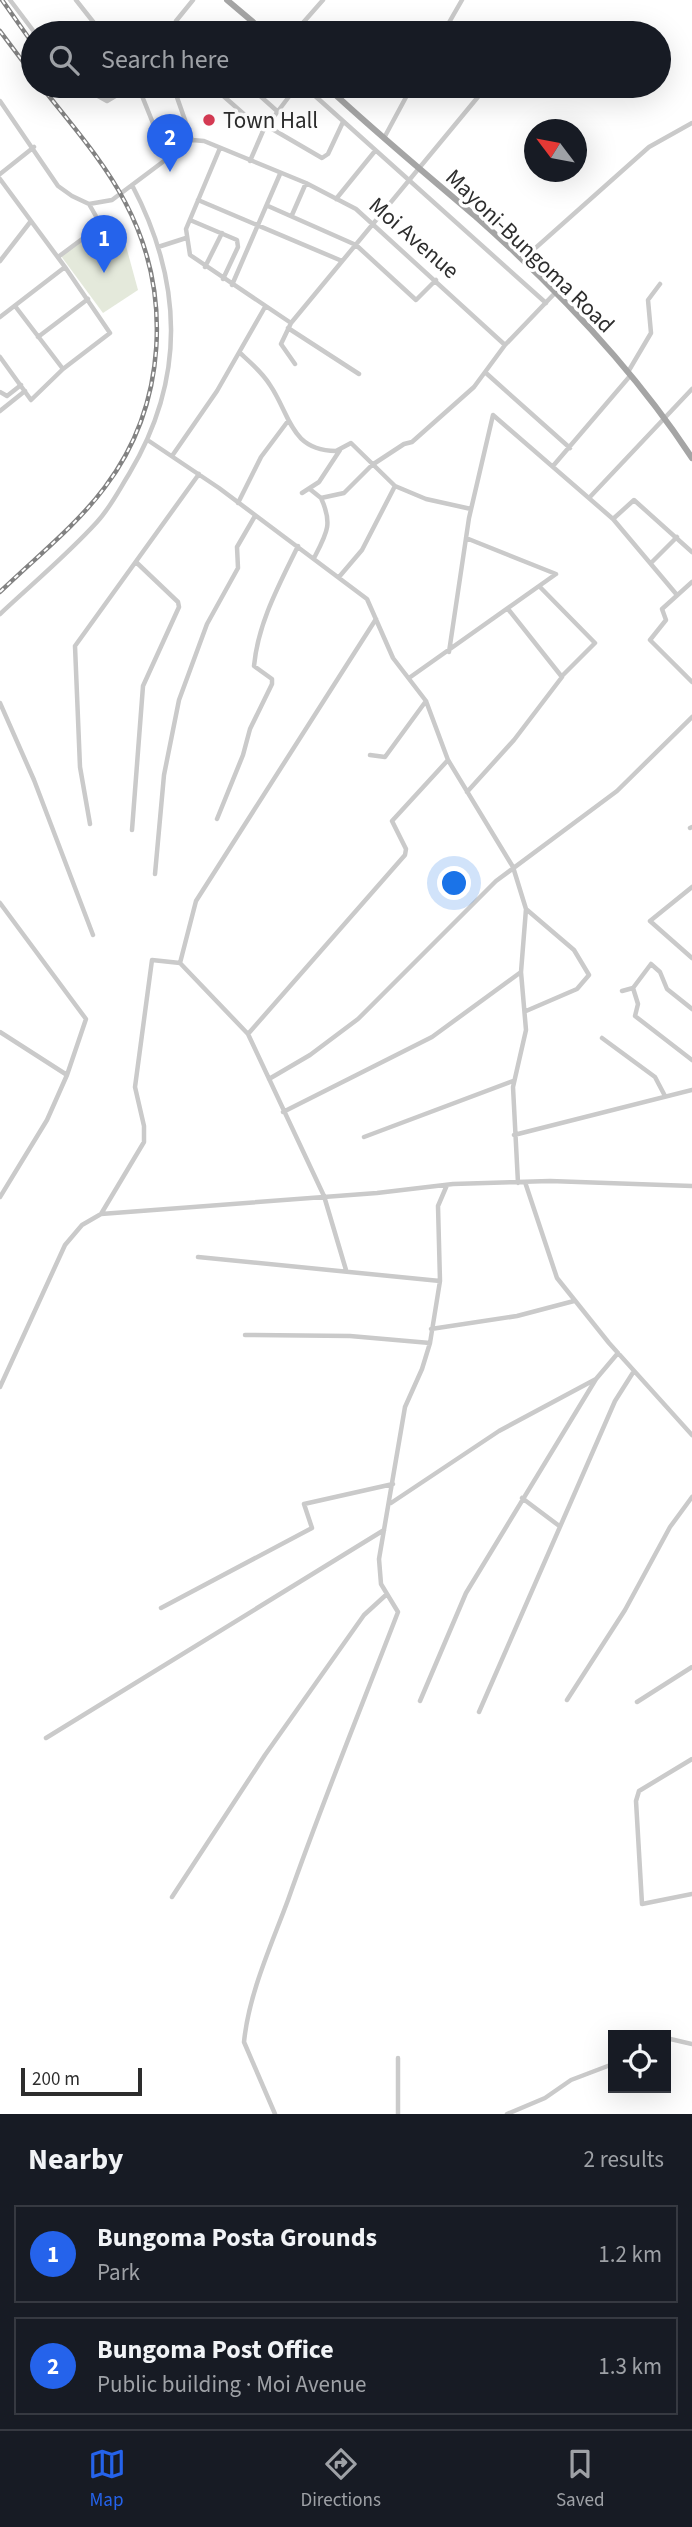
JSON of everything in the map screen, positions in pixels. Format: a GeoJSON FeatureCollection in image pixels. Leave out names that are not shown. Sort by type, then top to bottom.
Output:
{"type":"FeatureCollection","features":[{"type":"Feature","properties":{"kind":"main road"},"geometry":{"type":"LineString","coordinates":[[227,0],[252,21]]}},
{"type":"Feature","properties":{"kind":"main road","name":"Mayoni-Bungoma Road"},"geometry":{"type":"LineString","coordinates":[[339,98],[522,260],[555,293],[629,374],[692,458]]}},
{"type":"Feature","properties":{"kind":"street"},"geometry":{"type":"LineString","coordinates":[[10,0],[26,21]]}},
{"type":"Feature","properties":{"kind":"street"},"geometry":{"type":"LineString","coordinates":[[76,0],[93,21]]}},
{"type":"Feature","properties":{"kind":"street"},"geometry":{"type":"LineString","coordinates":[[176,21],[193,0]]}},
{"type":"Feature","properties":{"kind":"street"},"geometry":{"type":"LineString","coordinates":[[305,21],[323,0]]}},
{"type":"Feature","properties":{"kind":"street"},"geometry":{"type":"LineString","coordinates":[[450,21],[462,0]]}},
{"type":"Feature","properties":{"kind":"street"},"geometry":{"type":"LineString","coordinates":[[143,98],[167,158]]}},
{"type":"Feature","properties":{"kind":"street"},"geometry":{"type":"LineString","coordinates":[[89,204],[112,200],[192,140],[177,98]]}},
{"type":"Feature","properties":{"kind":"street"},"geometry":{"type":"LineString","coordinates":[[226,98],[265,129],[322,158],[328,155],[343,122]]}},
{"type":"Feature","properties":{"kind":"street"},"geometry":{"type":"LineString","coordinates":[[262,98],[277,111]]}},
{"type":"Feature","properties":{"kind":"street"},"geometry":{"type":"LineString","coordinates":[[250,161],[265,129],[286,98]]}},
{"type":"Feature","properties":{"kind":"street"},"geometry":{"type":"LineString","coordinates":[[317,98],[546,303]]}},
{"type":"Feature","properties":{"kind":"street"},"geometry":{"type":"LineString","coordinates":[[384,138],[406,98]]}},
{"type":"Feature","properties":{"kind":"street"},"geometry":{"type":"LineString","coordinates":[[296,364],[281,344],[290,326],[477,98]]}},
{"type":"Feature","properties":{"kind":"street"},"geometry":{"type":"LineString","coordinates":[[0,101],[34,147],[58,186],[89,204],[101,225],[58,257]]}},
{"type":"Feature","properties":{"kind":"street"},"geometry":{"type":"LineString","coordinates":[[522,260],[649,147],[692,123]]}},
{"type":"Feature","properties":{"kind":"street","name":"Moi Avenue"},"geometry":{"type":"LineString","coordinates":[[192,140],[220,148],[306,183],[374,223],[505,345]]}},
{"type":"Feature","properties":{"kind":"street"},"geometry":{"type":"LineString","coordinates":[[0,357],[31,400],[63,369],[110,333],[0,176],[34,147]]}},
{"type":"Feature","properties":{"kind":"street"},"geometry":{"type":"LineString","coordinates":[[220,148],[190,220],[186,238],[190,255],[359,374]]}},
{"type":"Feature","properties":{"kind":"street"},"geometry":{"type":"LineString","coordinates":[[336,199],[375,151]]}},
{"type":"Feature","properties":{"kind":"street"},"geometry":{"type":"LineString","coordinates":[[232,285],[280,174]]}},
{"type":"Feature","properties":{"kind":"street"},"geometry":{"type":"LineString","coordinates":[[292,215],[306,183]]}},
{"type":"Feature","properties":{"kind":"street"},"geometry":{"type":"LineString","coordinates":[[0,614],[97,522],[149,441],[165,391],[171,342],[170,295],[158,247],[132,185]]}},
{"type":"Feature","properties":{"kind":"street"},"geometry":{"type":"LineString","coordinates":[[198,200],[342,261]]}},
{"type":"Feature","properties":{"kind":"street"},"geometry":{"type":"LineString","coordinates":[[268,206],[356,245],[416,300],[436,280]]}},
{"type":"Feature","properties":{"kind":"street"},"geometry":{"type":"LineString","coordinates":[[0,261],[32,220]]}},
{"type":"Feature","properties":{"kind":"street"},"geometry":{"type":"LineString","coordinates":[[190,220],[237,240],[238,247],[223,279]]}},
{"type":"Feature","properties":{"kind":"street"},"geometry":{"type":"LineString","coordinates":[[205,267],[222,233]]}},
{"type":"Feature","properties":{"kind":"street"},"geometry":{"type":"LineString","coordinates":[[158,247],[186,238]]}},
{"type":"Feature","properties":{"kind":"street"},"geometry":{"type":"LineString","coordinates":[[0,317],[65,267]]}},
{"type":"Feature","properties":{"kind":"street"},"geometry":{"type":"LineString","coordinates":[[553,466],[629,374],[651,333],[648,300],[660,284]]}},
{"type":"Feature","properties":{"kind":"street"},"geometry":{"type":"LineString","coordinates":[[321,498],[344,493],[372,465],[404,444],[412,442],[486,373],[486,368],[505,345],[555,293]]}},
{"type":"Feature","properties":{"kind":"street"},"geometry":{"type":"LineString","coordinates":[[38,337],[88,299]]}},
{"type":"Feature","properties":{"kind":"street"},"geometry":{"type":"LineString","coordinates":[[15,306],[63,369]]}},
{"type":"Feature","properties":{"kind":"street"},"geometry":{"type":"LineString","coordinates":[[172,456],[240,353],[265,307]]}},
{"type":"Feature","properties":{"kind":"street"},"geometry":{"type":"LineString","coordinates":[[240,353],[272,387],[288,421],[306,444],[326,451],[340,450]]}},
{"type":"Feature","properties":{"kind":"street"},"geometry":{"type":"LineString","coordinates":[[486,373],[570,448]]}},
{"type":"Feature","properties":{"kind":"street"},"geometry":{"type":"LineString","coordinates":[[0,392],[7,396],[21,385]]}},
{"type":"Feature","properties":{"kind":"street"},"geometry":{"type":"LineString","coordinates":[[589,498],[692,389]]}},
{"type":"Feature","properties":{"kind":"street"},"geometry":{"type":"LineString","coordinates":[[0,411],[25,391]]}},
{"type":"Feature","properties":{"kind":"street"},"geometry":{"type":"LineString","coordinates":[[449,652],[471,509],[492,415],[613,519],[677,595]]}},
{"type":"Feature","properties":{"kind":"street"},"geometry":{"type":"LineString","coordinates":[[238,503],[261,457],[288,421]]}},
{"type":"Feature","properties":{"kind":"street"},"geometry":{"type":"LineString","coordinates":[[149,441],[199,474],[361,592],[373,606],[389,651],[426,701],[448,760],[513,867],[526,909],[521,972],[526,1011],[525,1040],[514,1080],[514,1135],[518,1183]]}},
{"type":"Feature","properties":{"kind":"street"},"geometry":{"type":"LineString","coordinates":[[302,493],[311,490],[340,450],[351,443],[395,486],[426,499],[471,509]]}},
{"type":"Feature","properties":{"kind":"street"},"geometry":{"type":"LineString","coordinates":[[89,824],[80,767],[75,646],[199,474]]}},
{"type":"Feature","properties":{"kind":"street"},"geometry":{"type":"LineString","coordinates":[[339,577],[362,550],[395,486]]}},
{"type":"Feature","properties":{"kind":"street"},"geometry":{"type":"LineString","coordinates":[[311,490],[321,498],[330,517],[325,537],[313,558]]}},
{"type":"Feature","properties":{"kind":"street"},"geometry":{"type":"LineString","coordinates":[[613,519],[633,499],[692,552]]}},
{"type":"Feature","properties":{"kind":"street"},"geometry":{"type":"LineString","coordinates":[[155,874],[164,775],[179,699],[207,624],[238,568],[237,547],[255,516]]}},
{"type":"Feature","properties":{"kind":"street"},"geometry":{"type":"LineString","coordinates":[[651,563],[677,537]]}},
{"type":"Feature","properties":{"kind":"street"},"geometry":{"type":"LineString","coordinates":[[409,678],[556,573],[466,538]]}},
{"type":"Feature","properties":{"kind":"street"},"geometry":{"type":"LineString","coordinates":[[217,819],[243,755],[250,729],[272,684],[272,679],[254,667],[258,641],[274,596],[298,546]]}},
{"type":"Feature","properties":{"kind":"street"},"geometry":{"type":"LineString","coordinates":[[132,830],[143,686],[179,607],[178,601],[136,562]]}},
{"type":"Feature","properties":{"kind":"street"},"geometry":{"type":"LineString","coordinates":[[692,582],[661,610],[666,620],[650,639],[692,682]]}},
{"type":"Feature","properties":{"kind":"street"},"geometry":{"type":"LineString","coordinates":[[467,792],[514,740],[562,676],[595,643],[540,586]]}},
{"type":"Feature","properties":{"kind":"street"},"geometry":{"type":"LineString","coordinates":[[508,609],[562,676]]}},
{"type":"Feature","properties":{"kind":"street"},"geometry":{"type":"LineString","coordinates":[[180,963],[195,901],[377,618]]}},
{"type":"Feature","properties":{"kind":"street"},"geometry":{"type":"LineString","coordinates":[[370,755],[385,757],[426,701]]}},
{"type":"Feature","properties":{"kind":"street"},"geometry":{"type":"LineString","coordinates":[[0,703],[34,780],[93,934]]}},
{"type":"Feature","properties":{"kind":"street"},"geometry":{"type":"LineString","coordinates":[[269,1080],[310,1055],[358,1020],[513,867],[617,790],[692,717]]}},
{"type":"Feature","properties":{"kind":"street"},"geometry":{"type":"LineString","coordinates":[[248,1034],[405,855],[406,849],[392,821],[448,760]]}},
{"type":"Feature","properties":{"kind":"street"},"geometry":{"type":"LineString","coordinates":[[692,887],[650,921],[692,958]]}},
{"type":"Feature","properties":{"kind":"street"},"geometry":{"type":"LineString","coordinates":[[0,902],[86,1018],[67,1076],[47,1120],[0,1197]]}},
{"type":"Feature","properties":{"kind":"street"},"geometry":{"type":"LineString","coordinates":[[526,909],[575,950],[589,975],[577,989],[526,1011]]}},
{"type":"Feature","properties":{"kind":"street"},"geometry":{"type":"LineString","coordinates":[[101,1214],[144,1142],[144,1126],[135,1087],[152,960],[180,963],[248,1034],[282,1112],[324,1196],[346,1270]]}},
{"type":"Feature","properties":{"kind":"street"},"geometry":{"type":"LineString","coordinates":[[622,990],[633,988],[651,964],[660,972],[667,989],[692,1009]]}},
{"type":"Feature","properties":{"kind":"street"},"geometry":{"type":"LineString","coordinates":[[282,1112],[432,1037],[521,972]]}},
{"type":"Feature","properties":{"kind":"street"},"geometry":{"type":"LineString","coordinates":[[633,988],[638,1004],[635,1016],[692,1060]]}},
{"type":"Feature","properties":{"kind":"street"},"geometry":{"type":"LineString","coordinates":[[0,1032],[67,1076]]}},
{"type":"Feature","properties":{"kind":"street"},"geometry":{"type":"LineString","coordinates":[[602,1038],[656,1077],[665,1096]]}},
{"type":"Feature","properties":{"kind":"street"},"geometry":{"type":"LineString","coordinates":[[364,1138],[514,1080]]}},
{"type":"Feature","properties":{"kind":"street"},"geometry":{"type":"LineString","coordinates":[[514,1135],[692,1090]]}},
{"type":"Feature","properties":{"kind":"street"},"geometry":{"type":"LineString","coordinates":[[0,1387],[65,1245],[82,1225],[101,1214],[446,1185],[525,1182],[692,1186]]}},
{"type":"Feature","properties":{"kind":"street"},"geometry":{"type":"LineString","coordinates":[[525,1182],[557,1278],[618,1353],[692,1435]]}},
{"type":"Feature","properties":{"kind":"street"},"geometry":{"type":"LineString","coordinates":[[275,2114],[244,2042],[250,2006],[314,1825],[398,1612],[379,1575],[384,1530],[391,1504],[405,1407],[422,1370],[430,1343],[440,1281],[438,1206],[446,1185]]}},
{"type":"Feature","properties":{"kind":"street"},"geometry":{"type":"LineString","coordinates":[[198,1257],[440,1281]]}},
{"type":"Feature","properties":{"kind":"street"},"geometry":{"type":"LineString","coordinates":[[431,1329],[517,1316],[575,1301]]}},
{"type":"Feature","properties":{"kind":"street"},"geometry":{"type":"LineString","coordinates":[[245,1335],[350,1336],[430,1343]]}},
{"type":"Feature","properties":{"kind":"street"},"geometry":{"type":"LineString","coordinates":[[420,1701],[466,1592],[596,1379],[618,1353]]}},
{"type":"Feature","properties":{"kind":"street"},"geometry":{"type":"LineString","coordinates":[[479,1712],[558,1525],[615,1401],[634,1371]]}},
{"type":"Feature","properties":{"kind":"street"},"geometry":{"type":"LineString","coordinates":[[391,1504],[499,1431],[596,1379]]}},
{"type":"Feature","properties":{"kind":"street"},"geometry":{"type":"LineString","coordinates":[[161,1608],[312,1528],[302,1506],[307,1503],[393,1485]]}},
{"type":"Feature","properties":{"kind":"street"},"geometry":{"type":"LineString","coordinates":[[567,1700],[625,1610],[670,1527],[692,1497]]}},
{"type":"Feature","properties":{"kind":"street"},"geometry":{"type":"LineString","coordinates":[[522,1498],[558,1525]]}},
{"type":"Feature","properties":{"kind":"street"},"geometry":{"type":"LineString","coordinates":[[46,1738],[384,1530]]}},
{"type":"Feature","properties":{"kind":"street"},"geometry":{"type":"LineString","coordinates":[[172,1897],[265,1755],[364,1615],[387,1594]]}},
{"type":"Feature","properties":{"kind":"street"},"geometry":{"type":"LineString","coordinates":[[637,1702],[692,1667]]}},
{"type":"Feature","properties":{"kind":"street"},"geometry":{"type":"LineString","coordinates":[[692,1759],[639,1791],[636,1801],[642,1904],[692,1894]]}},
{"type":"Feature","properties":{"kind":"street"},"geometry":{"type":"LineString","coordinates":[[671,2039],[692,2044]]}},
{"type":"Feature","properties":{"kind":"street"},"geometry":{"type":"LineString","coordinates":[[398,2058],[398,2114]]}},
{"type":"Feature","properties":{"kind":"street"},"geometry":{"type":"LineString","coordinates":[[507,2114],[545,2098],[571,2080],[608,2066]]}},
{"type":"Feature","properties":{"kind":"shaded area"},"geometry":{"type":"Polygon","coordinates":[[[106,223],[123,235],[138,290],[103,313],[61,256],[106,223]]]}},
{"type":"Feature","properties":{"kind":"railway"},"geometry":{"type":"LineString","coordinates":[[2,0],[21,27]]}},
{"type":"Feature","properties":{"kind":"railway"},"geometry":{"type":"LineString","coordinates":[[0,31],[21,59]]}},
{"type":"Feature","properties":{"kind":"railway"},"geometry":{"type":"LineString","coordinates":[[0,592],[94,501],[126,455],[141,421],[151,385],[156,347],[156,310],[151,273],[140,237],[125,202],[107,171],[51,98]]}},
{"type":"Feature","properties":{"kind":"place","name":"Town Hall"},"geometry":{"type":"Point","coordinates":[209,120]}},
{"type":"Feature","properties":{"kind":"place","name":"Bungoma Post Office"},"geometry":{"type":"Point","coordinates":[170,172]}},
{"type":"Feature","properties":{"kind":"place","name":"Bungoma Posta Grounds"},"geometry":{"type":"Point","coordinates":[104,273]}}]}
